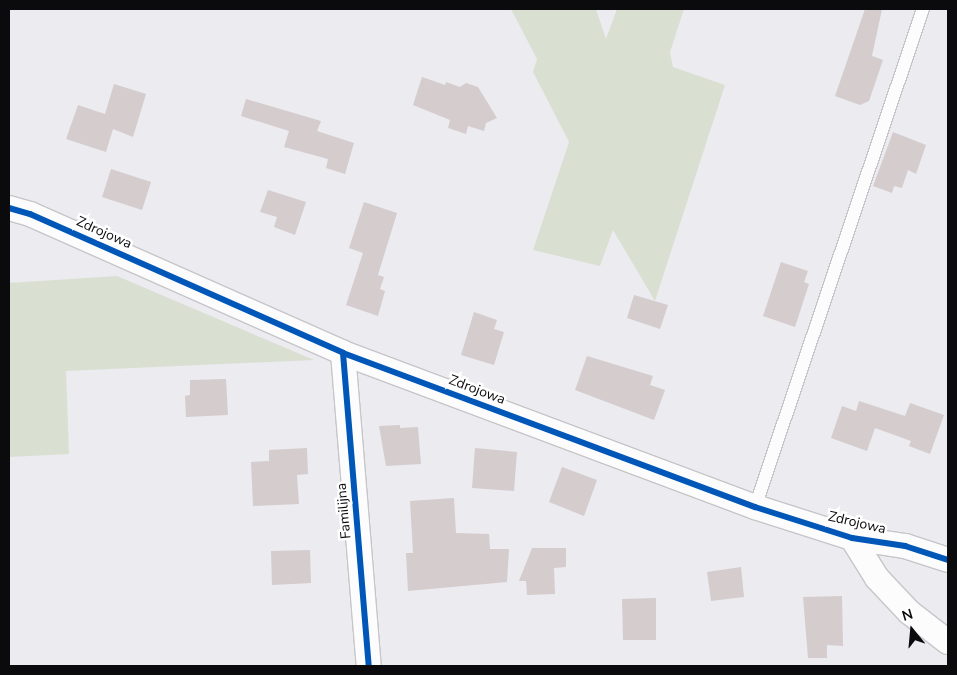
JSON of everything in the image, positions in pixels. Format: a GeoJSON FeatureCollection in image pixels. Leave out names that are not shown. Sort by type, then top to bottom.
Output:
{"type":"FeatureCollection","features":[{"type":"Feature","properties":{"kind":"street","name":"Zdrojowa"},"geometry":{"type":"LineString","coordinates":[[9,208],[39,218],[342,353],[755,507],[852,538],[904,546],[948,560]]}},
{"type":"Feature","properties":{"kind":"street","name":"Familijna"},"geometry":{"type":"LineString","coordinates":[[342,353],[370,666]]}},
{"type":"Feature","properties":{"kind":"street"},"geometry":{"type":"LineString","coordinates":[[852,538],[876,578],[909,612],[948,642]]}},
{"type":"Feature","properties":{"kind":"lane"},"geometry":{"type":"LineString","coordinates":[[755,507],[923,9]]}},
{"type":"Feature","properties":{"kind":"shaded area"},"geometry":{"type":"Polygon","coordinates":[[[511,9],[596,9],[606,39],[617,9],[684,9],[670,52],[673,67],[725,85],[655,301],[613,230],[600,266],[533,250],[569,142],[533,72],[537,59],[511,9]]]}},
{"type":"Feature","properties":{"kind":"shaded area"},"geometry":{"type":"Polygon","coordinates":[[[117,276],[314,360],[66,371],[69,454],[9,457],[9,283],[117,276]]]}},
{"type":"Feature","properties":{"kind":"building"},"geometry":{"type":"Polygon","coordinates":[[[865,9],[882,9],[872,56],[883,60],[869,101],[860,105],[835,96],[865,9]]]}},
{"type":"Feature","properties":{"kind":"building"},"geometry":{"type":"Polygon","coordinates":[[[422,77],[445,85],[446,82],[460,87],[466,83],[478,87],[497,118],[486,123],[484,131],[468,126],[466,134],[448,128],[450,120],[413,105],[422,77]]]}},
{"type":"Feature","properties":{"kind":"building"},"geometry":{"type":"Polygon","coordinates":[[[114,84],[146,94],[133,137],[113,129],[106,152],[66,139],[78,105],[105,114],[114,84]]]}},
{"type":"Feature","properties":{"kind":"building"},"geometry":{"type":"Polygon","coordinates":[[[246,99],[321,121],[317,131],[354,143],[345,174],[326,168],[328,159],[284,147],[289,131],[241,116],[246,99]]]}},
{"type":"Feature","properties":{"kind":"building"},"geometry":{"type":"Polygon","coordinates":[[[893,132],[926,145],[916,174],[908,170],[902,188],[894,186],[892,193],[873,186],[893,132]]]}},
{"type":"Feature","properties":{"kind":"building"},"geometry":{"type":"Polygon","coordinates":[[[111,169],[151,182],[142,210],[102,197],[111,169]]]}},
{"type":"Feature","properties":{"kind":"building"},"geometry":{"type":"Polygon","coordinates":[[[268,190],[306,202],[295,235],[274,227],[277,217],[260,212],[268,190]]]}},
{"type":"Feature","properties":{"kind":"building"},"geometry":{"type":"Polygon","coordinates":[[[364,202],[397,213],[378,275],[384,277],[380,289],[385,291],[378,316],[346,305],[363,253],[349,248],[364,202]]]}},
{"type":"Feature","properties":{"kind":"building"},"geometry":{"type":"Polygon","coordinates":[[[781,262],[808,271],[804,282],[809,284],[795,327],[763,316],[781,262]]]}},
{"type":"Feature","properties":{"kind":"building"},"geometry":{"type":"Polygon","coordinates":[[[634,295],[668,305],[660,329],[627,318],[634,295]]]}},
{"type":"Feature","properties":{"kind":"building"},"geometry":{"type":"Polygon","coordinates":[[[474,312],[497,320],[494,329],[504,332],[494,365],[461,355],[474,312]]]}},
{"type":"Feature","properties":{"kind":"building"},"geometry":{"type":"Polygon","coordinates":[[[587,356],[653,376],[650,385],[665,390],[654,420],[575,390],[587,356]]]}},
{"type":"Feature","properties":{"kind":"building"},"geometry":{"type":"Polygon","coordinates":[[[226,379],[228,415],[186,417],[185,396],[190,395],[190,380],[226,379]]]}},
{"type":"Feature","properties":{"kind":"building"},"geometry":{"type":"Polygon","coordinates":[[[859,401],[905,416],[910,403],[944,415],[930,454],[909,446],[911,441],[875,428],[867,451],[831,438],[842,406],[856,411],[859,401]]]}},
{"type":"Feature","properties":{"kind":"building"},"geometry":{"type":"Polygon","coordinates":[[[400,425],[400,428],[418,427],[421,464],[386,466],[379,426],[400,425]]]}},
{"type":"Feature","properties":{"kind":"building"},"geometry":{"type":"Polygon","coordinates":[[[307,448],[308,474],[297,475],[299,504],[253,506],[251,462],[269,461],[269,450],[307,448]]]}},
{"type":"Feature","properties":{"kind":"building"},"geometry":{"type":"Polygon","coordinates":[[[475,448],[517,452],[514,491],[472,488],[475,448]]]}},
{"type":"Feature","properties":{"kind":"building"},"geometry":{"type":"Polygon","coordinates":[[[562,467],[597,480],[584,516],[549,502],[562,467]]]}},
{"type":"Feature","properties":{"kind":"building"},"geometry":{"type":"Polygon","coordinates":[[[454,498],[456,533],[489,534],[490,549],[509,549],[507,582],[408,591],[406,553],[413,553],[410,501],[454,498]]]}},
{"type":"Feature","properties":{"kind":"building"},"geometry":{"type":"Polygon","coordinates":[[[532,548],[566,548],[566,567],[554,568],[555,594],[527,595],[526,581],[519,581],[532,548]]]}},
{"type":"Feature","properties":{"kind":"building"},"geometry":{"type":"Polygon","coordinates":[[[310,550],[311,583],[272,585],[271,551],[310,550]]]}},
{"type":"Feature","properties":{"kind":"building"},"geometry":{"type":"Polygon","coordinates":[[[741,567],[744,597],[711,601],[707,572],[741,567]]]}},
{"type":"Feature","properties":{"kind":"building"},"geometry":{"type":"Polygon","coordinates":[[[842,596],[843,646],[827,645],[827,658],[808,658],[803,597],[842,596]]]}},
{"type":"Feature","properties":{"kind":"building"},"geometry":{"type":"Polygon","coordinates":[[[656,598],[656,640],[623,640],[622,599],[656,598]]]}},
{"type":"Feature","properties":{"kind":"cycle path"},"geometry":{"type":"LineString","coordinates":[[9,208],[30,214],[343,353],[755,507],[852,538],[905,546],[948,560]]}},
{"type":"Feature","properties":{"kind":"cycle path"},"geometry":{"type":"LineString","coordinates":[[343,353],[369,666]]}}]}
